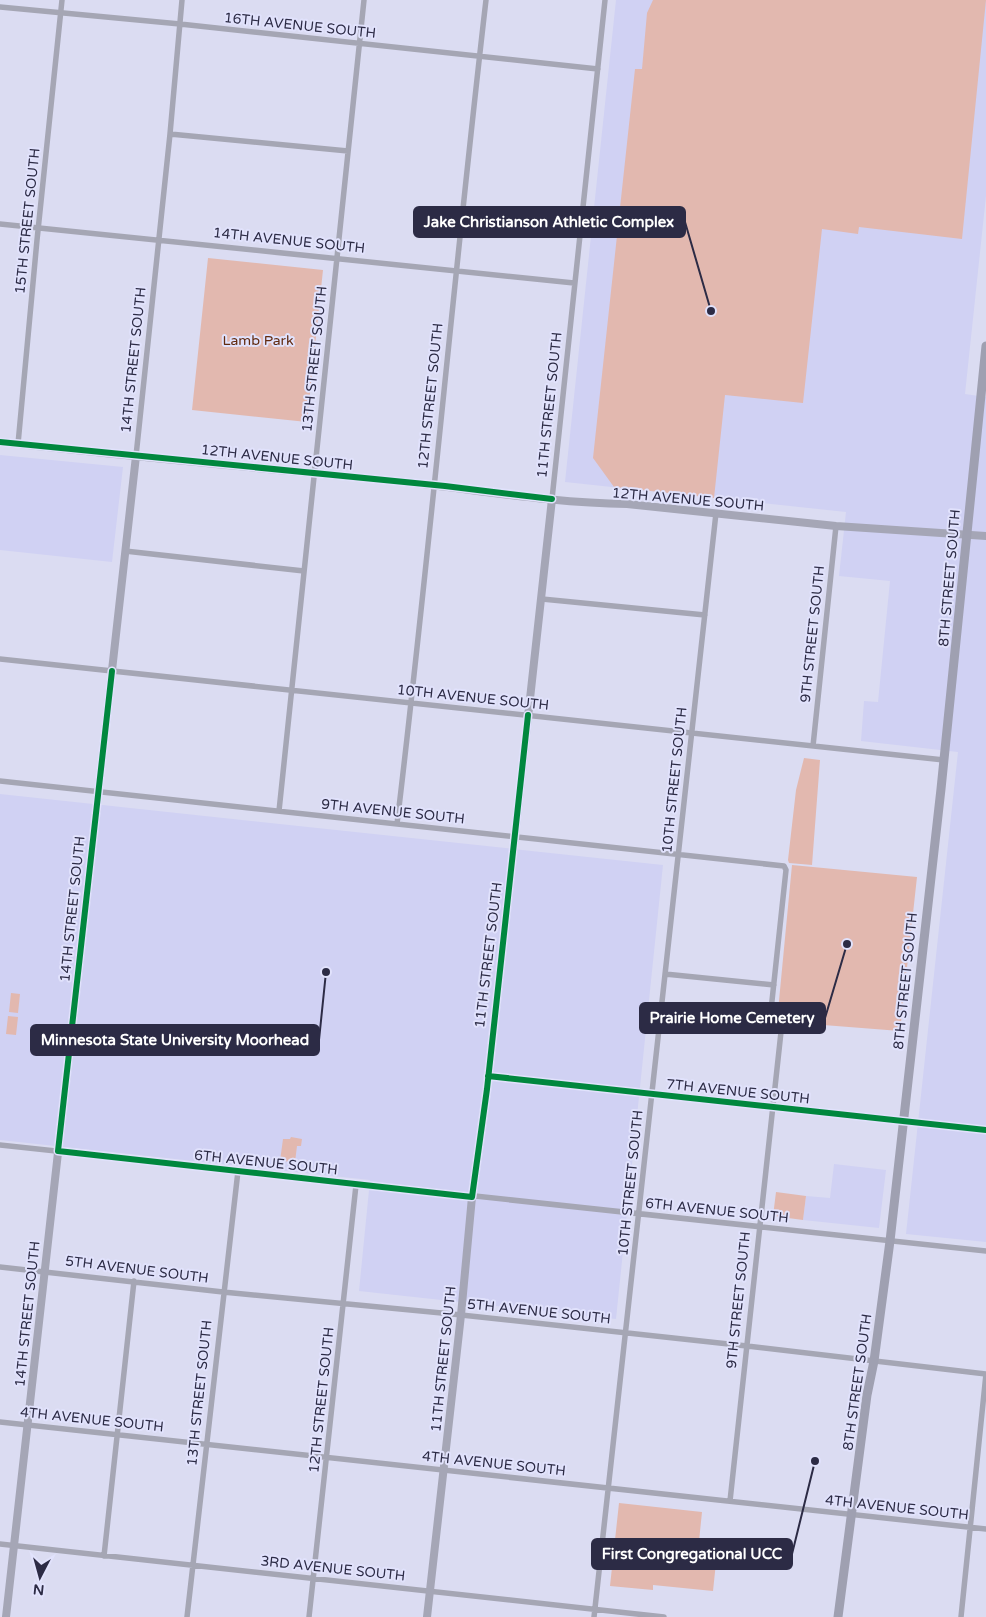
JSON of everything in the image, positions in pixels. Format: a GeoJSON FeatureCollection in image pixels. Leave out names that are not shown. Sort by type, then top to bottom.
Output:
{"type":"FeatureCollection","features":[{"type":"Feature","properties":{"kind":"main road","name":"8TH STREET SOUTH"},"geometry":{"type":"LineString","coordinates":[[838,1617],[867,1395],[874,1361],[890,1241],[904,1122],[944,760],[986,346]]}},
{"type":"Feature","properties":{"kind":"street","name":"15TH STREET SOUTH"},"geometry":{"type":"LineString","coordinates":[[18,444],[62,0]]}},
{"type":"Feature","properties":{"kind":"street","name":"14TH STREET SOUTH"},"geometry":{"type":"LineString","coordinates":[[6,1617],[136,456],[170,134],[182,0]]}},
{"type":"Feature","properties":{"kind":"street","name":"13TH STREET SOUTH"},"geometry":{"type":"LineString","coordinates":[[279,811],[364,0]]}},
{"type":"Feature","properties":{"kind":"street","name":"12TH STREET SOUTH"},"geometry":{"type":"LineString","coordinates":[[397,824],[412,702],[455,270],[486,0]]}},
{"type":"Feature","properties":{"kind":"street","name":"11TH STREET SOUTH"},"geometry":{"type":"LineString","coordinates":[[427,1617],[461,1315],[472,1197],[488,1076],[542,599],[605,0]]}},
{"type":"Feature","properties":{"kind":"street","name":"16TH AVENUE SOUTH"},"geometry":{"type":"LineString","coordinates":[[0,7],[180,24],[598,69]]}},
{"type":"Feature","properties":{"kind":"street"},"geometry":{"type":"LineString","coordinates":[[170,134],[348,150]]}},
{"type":"Feature","properties":{"kind":"street","name":"14TH AVENUE SOUTH"},"geometry":{"type":"LineString","coordinates":[[0,224],[574,283]]}},
{"type":"Feature","properties":{"kind":"street","name":"12TH AVENUE SOUTH"},"geometry":{"type":"LineString","coordinates":[[0,442],[434,485],[599,504],[627,504],[836,526],[986,536]]}},
{"type":"Feature","properties":{"kind":"street","name":"10TH STREET SOUTH"},"geometry":{"type":"LineString","coordinates":[[594,1617],[716,513]]}},
{"type":"Feature","properties":{"kind":"street","name":"9TH STREET SOUTH"},"geometry":{"type":"LineString","coordinates":[[813,746],[836,526]]}},
{"type":"Feature","properties":{"kind":"street"},"geometry":{"type":"LineString","coordinates":[[125,551],[304,571]]}},
{"type":"Feature","properties":{"kind":"street"},"geometry":{"type":"LineString","coordinates":[[542,599],[705,616]]}},
{"type":"Feature","properties":{"kind":"street","name":"10TH AVENUE SOUTH"},"geometry":{"type":"LineString","coordinates":[[0,659],[944,760]]}},
{"type":"Feature","properties":{"kind":"street","name":"9TH AVENUE SOUTH"},"geometry":{"type":"LineString","coordinates":[[0,781],[784,866]]}},
{"type":"Feature","properties":{"kind":"street","name":"9TH STREET SOUTH"},"geometry":{"type":"LineString","coordinates":[[730,1501],[781,1032],[771,1010],[786,870],[784,866]]}},
{"type":"Feature","properties":{"kind":"street"},"geometry":{"type":"LineString","coordinates":[[665,974],[774,985]]}},
{"type":"Feature","properties":{"kind":"street","name":"7TH AVENUE SOUTH"},"geometry":{"type":"LineString","coordinates":[[488,1076],[986,1130]]}},
{"type":"Feature","properties":{"kind":"street","name":"6TH AVENUE SOUTH"},"geometry":{"type":"LineString","coordinates":[[0,1145],[356,1185],[986,1251]]}},
{"type":"Feature","properties":{"kind":"street","name":"13TH STREET SOUTH"},"geometry":{"type":"LineString","coordinates":[[187,1617],[238,1171]]}},
{"type":"Feature","properties":{"kind":"street","name":"12TH STREET SOUTH"},"geometry":{"type":"LineString","coordinates":[[309,1617],[356,1185]]}},
{"type":"Feature","properties":{"kind":"street","name":"5TH AVENUE SOUTH"},"geometry":{"type":"LineString","coordinates":[[0,1267],[747,1346],[986,1374]]}},
{"type":"Feature","properties":{"kind":"street"},"geometry":{"type":"LineString","coordinates":[[104,1556],[134,1281]]}},
{"type":"Feature","properties":{"kind":"street"},"geometry":{"type":"LineString","coordinates":[[961,1617],[986,1374]]}},
{"type":"Feature","properties":{"kind":"street","name":"4TH AVENUE SOUTH"},"geometry":{"type":"LineString","coordinates":[[0,1422],[986,1529]]}},
{"type":"Feature","properties":{"kind":"street","name":"3RD AVENUE SOUTH"},"geometry":{"type":"LineString","coordinates":[[0,1544],[664,1617]]}},
{"type":"Feature","properties":{"kind":"shaded area"},"geometry":{"type":"Polygon","coordinates":[[[616,0],[986,0],[986,196],[965,394],[986,397],[986,1242],[906,1234],[958,752],[861,741],[864,701],[878,702],[890,581],[839,576],[846,512],[565,482],[616,0]]]}},
{"type":"Feature","properties":{"kind":"shaded area"},"geometry":{"type":"Polygon","coordinates":[[[0,455],[123,467],[112,562],[0,550],[0,455]]]}},
{"type":"Feature","properties":{"kind":"shaded area"},"geometry":{"type":"Polygon","coordinates":[[[0,794],[663,865],[616,1319],[359,1291],[370,1180],[0,1140],[0,794]]]}},
{"type":"Feature","properties":{"kind":"shaded area"},"geometry":{"type":"Polygon","coordinates":[[[834,1164],[886,1170],[879,1228],[803,1220],[806,1196],[830,1198],[834,1164]]]}},
{"type":"Feature","properties":{"kind":"green space"},"geometry":{"type":"Polygon","coordinates":[[[653,0],[986,0],[962,239],[859,227],[858,234],[822,229],[803,403],[725,395],[714,498],[614,487],[593,458],[635,69],[642,69],[647,13],[653,0]]]}},
{"type":"Feature","properties":{"kind":"green space","name":"Lamb Park"},"geometry":{"type":"Polygon","coordinates":[[[208,258],[323,270],[307,422],[192,410],[208,258]]]}},
{"type":"Feature","properties":{"kind":"green space"},"geometry":{"type":"Polygon","coordinates":[[[804,758],[820,760],[812,865],[789,863],[788,860],[796,790],[804,758]]]}},
{"type":"Feature","properties":{"kind":"green space"},"geometry":{"type":"Polygon","coordinates":[[[792,865],[917,877],[900,1031],[785,1022],[778,1011],[792,865]]]}},
{"type":"Feature","properties":{"kind":"green space"},"geometry":{"type":"Polygon","coordinates":[[[11,993],[20,994],[18,1013],[9,1012],[11,993]]]}},
{"type":"Feature","properties":{"kind":"green space"},"geometry":{"type":"Polygon","coordinates":[[[8,1016],[18,1017],[16,1035],[6,1034],[8,1016]]]}},
{"type":"Feature","properties":{"kind":"green space"},"geometry":{"type":"Polygon","coordinates":[[[291,1137],[302,1139],[301,1146],[297,1146],[295,1162],[280,1161],[283,1139],[290,1139],[291,1137]]]}},
{"type":"Feature","properties":{"kind":"green space"},"geometry":{"type":"Polygon","coordinates":[[[776,1192],[806,1196],[803,1220],[773,1216],[776,1192]]]}},
{"type":"Feature","properties":{"kind":"green space"},"geometry":{"type":"Polygon","coordinates":[[[619,1503],[702,1512],[698,1551],[717,1553],[713,1591],[653,1585],[653,1590],[610,1586],[619,1503]]]}},
{"type":"Feature","properties":{"kind":"cycle path"},"geometry":{"type":"LineString","coordinates":[[0,442],[445,486],[552,499]]}},
{"type":"Feature","properties":{"kind":"cycle path"},"geometry":{"type":"LineString","coordinates":[[112,671],[58,1151],[472,1197],[487,1089],[528,715]]}},
{"type":"Feature","properties":{"kind":"cycle path"},"geometry":{"type":"LineString","coordinates":[[488,1076],[986,1130]]}},
{"type":"Feature","properties":{"kind":"place","name":"Jake Christianson Athletic Complex"},"geometry":{"type":"Point","coordinates":[711,311]}},
{"type":"Feature","properties":{"kind":"place","name":"Prairie Home Cemetery"},"geometry":{"type":"Point","coordinates":[847,944]}},
{"type":"Feature","properties":{"kind":"place","name":"Minnesota State University Moorhead"},"geometry":{"type":"Point","coordinates":[326,972]}},
{"type":"Feature","properties":{"kind":"place","name":"First Congregational UCC"},"geometry":{"type":"Point","coordinates":[815,1461]}}]}
